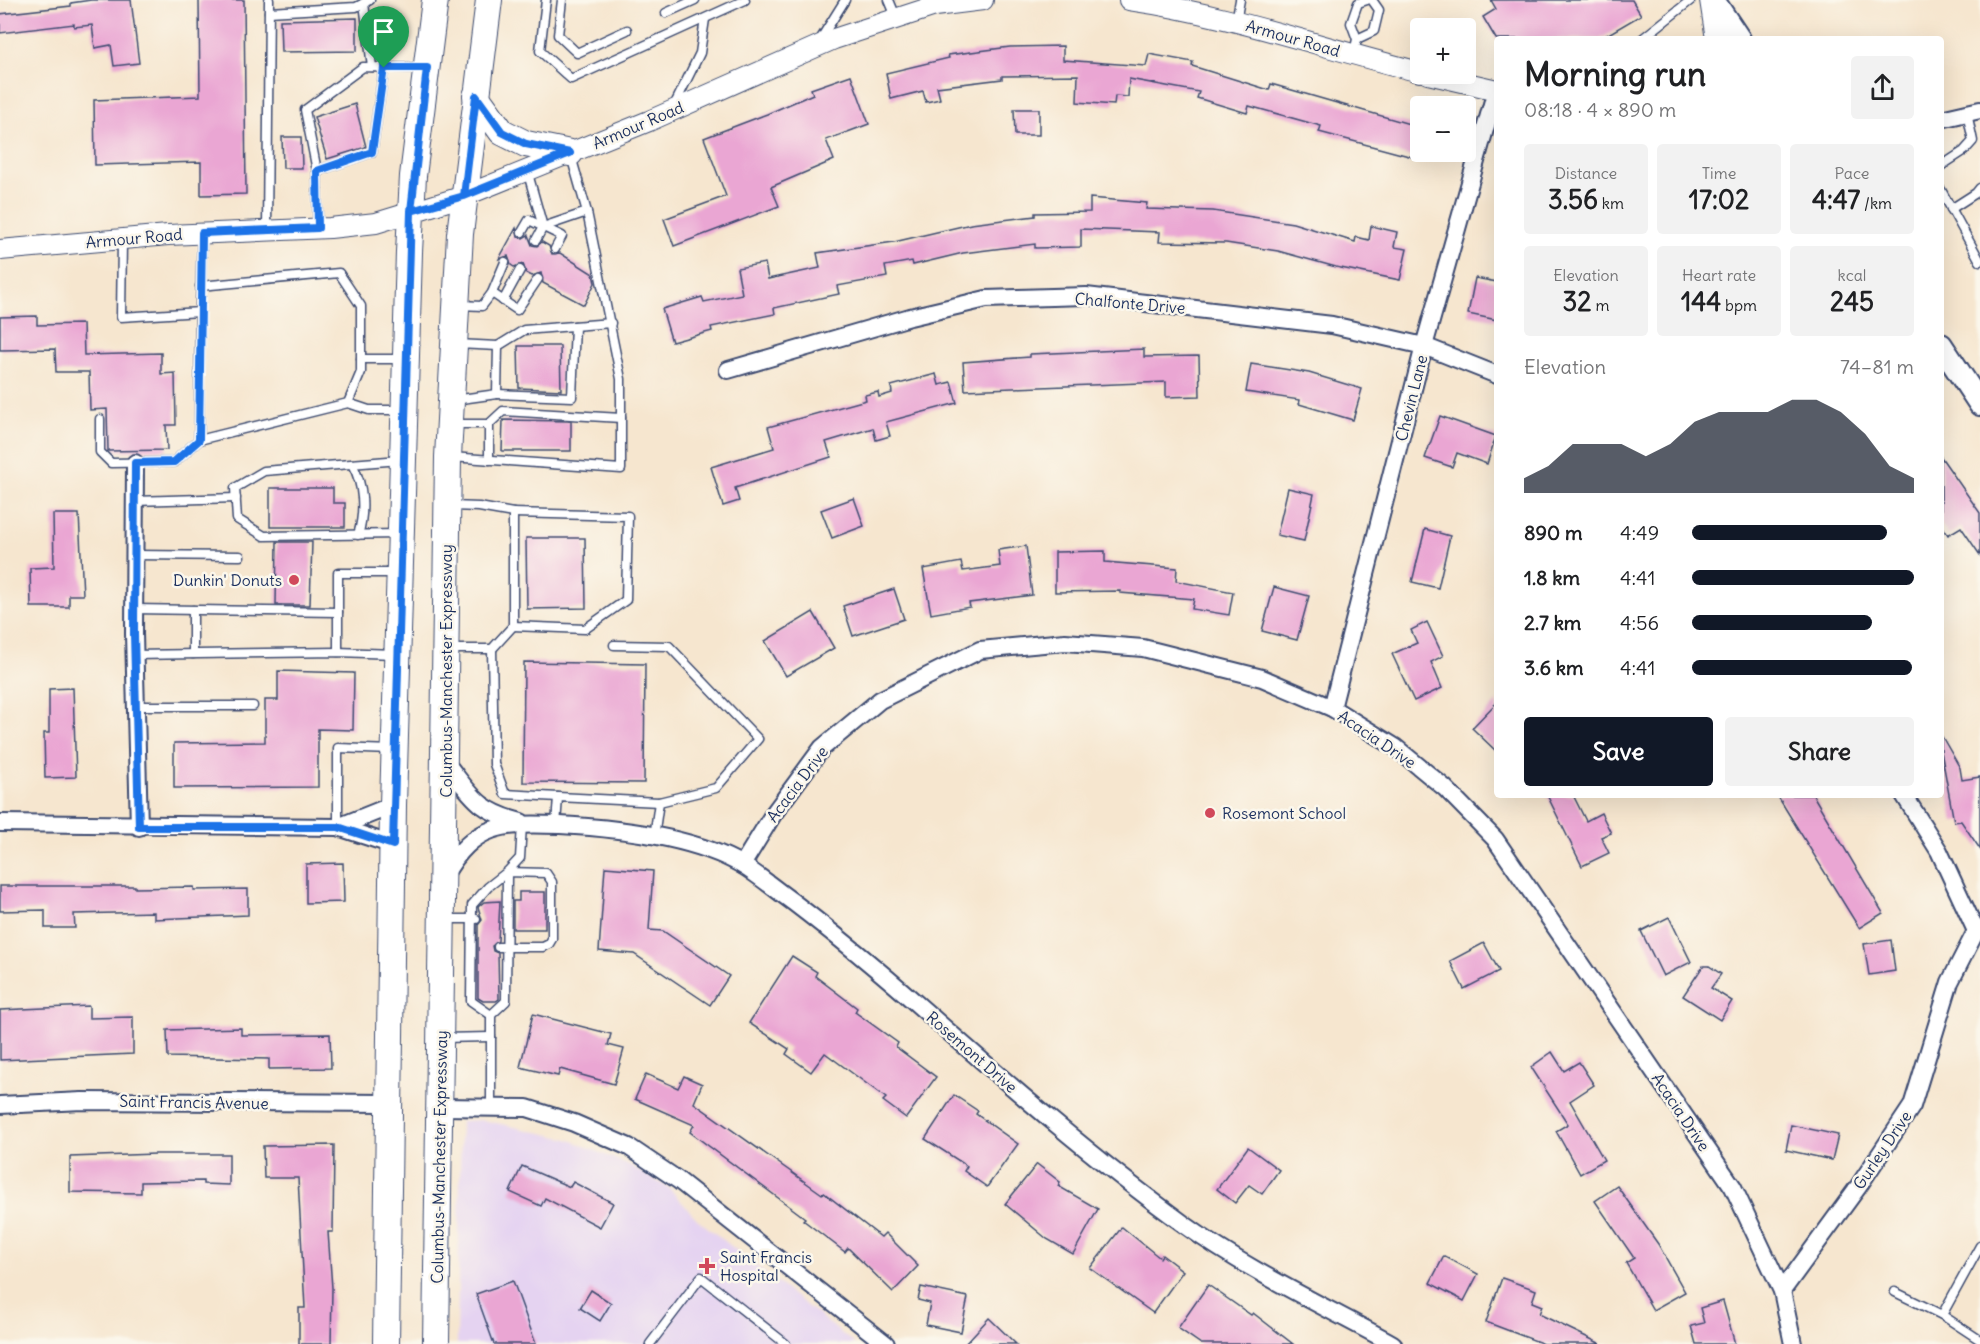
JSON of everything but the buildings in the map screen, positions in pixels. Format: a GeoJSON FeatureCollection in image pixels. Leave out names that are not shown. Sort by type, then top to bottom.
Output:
{"type":"FeatureCollection","features":[{"type":"Feature","properties":{"kind":"main road"},"geometry":{"type":"LineString","coordinates":[[386,1344],[393,805],[411,211],[435,0]]}},
{"type":"Feature","properties":{"kind":"main road","name":"Columbus-Manchester Expressway"},"geometry":{"type":"LineString","coordinates":[[436,1344],[446,763],[448,457],[464,196],[489,0]]}},
{"type":"Feature","properties":{"kind":"main road"},"geometry":{"type":"LineString","coordinates":[[1712,0],[1737,36]]}},
{"type":"Feature","properties":{"kind":"main road"},"geometry":{"type":"LineString","coordinates":[[476,96],[502,132],[526,144],[570,153]]}},
{"type":"Feature","properties":{"kind":"main road"},"geometry":{"type":"LineString","coordinates":[[1944,350],[1980,404]]}},
{"type":"Feature","properties":{"kind":"street","name":"Armour Road"},"geometry":{"type":"LineString","coordinates":[[0,250],[202,233],[376,223],[464,196],[671,111],[815,48],[935,6],[983,0]]}},
{"type":"Feature","properties":{"kind":"street","name":"Armour Road"},"geometry":{"type":"LineString","coordinates":[[1129,0],[1197,10],[1236,22],[1355,47],[1410,68]]}},
{"type":"Feature","properties":{"kind":"street"},"geometry":{"type":"LineString","coordinates":[[1712,0],[1716,36]]}},
{"type":"Feature","properties":{"kind":"street"},"geometry":{"type":"LineString","coordinates":[[1470,84],[1494,90]]}},
{"type":"Feature","properties":{"kind":"street","name":"Chevin Lane"},"geometry":{"type":"LineString","coordinates":[[1332,708],[1424,346],[1494,97]]}},
{"type":"Feature","properties":{"kind":"street"},"geometry":{"type":"LineString","coordinates":[[1944,118],[1974,111]]}},
{"type":"Feature","properties":{"kind":"street","name":"Chalfonte Drive"},"geometry":{"type":"LineString","coordinates":[[728,370],[900,320],[986,299],[1086,296],[1332,325],[1424,346],[1494,374]]}},
{"type":"Feature","properties":{"kind":"street"},"geometry":{"type":"LineString","coordinates":[[135,463],[134,655],[139,827]]}},
{"type":"Feature","properties":{"kind":"street","name":"Acacia Drive"},"geometry":{"type":"LineString","coordinates":[[742,865],[774,813],[822,748],[880,700],[980,650],[1065,642],[1143,648],[1262,678],[1332,708],[1395,747],[1445,788],[1495,839],[1733,1187],[1782,1291],[1793,1344]]}},
{"type":"Feature","properties":{"kind":"street","name":"Rosemont Drive"},"geometry":{"type":"LineString","coordinates":[[446,763],[483,808],[498,816],[526,825]]}},
{"type":"Feature","properties":{"kind":"street"},"geometry":{"type":"LineString","coordinates":[[1906,798],[1939,851],[1978,930]]}},
{"type":"Feature","properties":{"kind":"street"},"geometry":{"type":"LineString","coordinates":[[338,827],[393,805]]}},
{"type":"Feature","properties":{"kind":"street"},"geometry":{"type":"LineString","coordinates":[[0,823],[139,827],[338,827],[393,845]]}},
{"type":"Feature","properties":{"kind":"street","name":"Rosemont Drive"},"geometry":{"type":"LineString","coordinates":[[444,876],[456,854],[479,834],[526,825],[589,826],[654,837],[702,848],[742,865],[849,945],[1028,1101],[1187,1226],[1258,1270],[1393,1344]]}},
{"type":"Feature","properties":{"kind":"street","name":"Gurley Drive"},"geometry":{"type":"LineString","coordinates":[[1782,1291],[1851,1197],[1912,1106],[1950,982],[1978,930]]}},
{"type":"Feature","properties":{"kind":"street","name":"Saint Francis Avenue"},"geometry":{"type":"LineString","coordinates":[[0,1105],[82,1101],[388,1104]]}},
{"type":"Feature","properties":{"kind":"street"},"geometry":{"type":"LineString","coordinates":[[440,1107],[527,1108],[574,1123],[629,1147],[678,1180],[886,1344]]}},
{"type":"Feature","properties":{"kind":"lane"},"geometry":{"type":"LineString","coordinates":[[267,231],[269,0]]}},
{"type":"Feature","properties":{"kind":"lane"},"geometry":{"type":"LineString","coordinates":[[546,0],[540,51],[571,79],[745,0]]}},
{"type":"Feature","properties":{"kind":"lane"},"geometry":{"type":"LineString","coordinates":[[562,0],[558,35],[577,53],[627,30]]}},
{"type":"Feature","properties":{"kind":"lane"},"geometry":{"type":"LineString","coordinates":[[666,14],[695,0]]}},
{"type":"Feature","properties":{"kind":"lane"},"geometry":{"type":"LineString","coordinates":[[720,12],[722,0]]}},
{"type":"Feature","properties":{"kind":"lane"},"geometry":{"type":"LineString","coordinates":[[815,48],[845,0]]}},
{"type":"Feature","properties":{"kind":"lane"},"geometry":{"type":"LineString","coordinates":[[889,0],[897,19]]}},
{"type":"Feature","properties":{"kind":"lane"},"geometry":{"type":"LineString","coordinates":[[1236,22],[1240,0]]}},
{"type":"Feature","properties":{"kind":"lane"},"geometry":{"type":"LineString","coordinates":[[1355,47],[1352,23],[1358,3],[1367,0]]}},
{"type":"Feature","properties":{"kind":"lane"},"geometry":{"type":"LineString","coordinates":[[1355,47],[1374,31],[1379,10],[1372,0]]}},
{"type":"Feature","properties":{"kind":"lane"},"geometry":{"type":"LineString","coordinates":[[1646,36],[1691,0]]}},
{"type":"Feature","properties":{"kind":"lane"},"geometry":{"type":"LineString","coordinates":[[269,12],[356,7],[367,2],[372,67]]}},
{"type":"Feature","properties":{"kind":"lane"},"geometry":{"type":"LineString","coordinates":[[671,111],[700,53],[705,19]]}},
{"type":"Feature","properties":{"kind":"lane"},"geometry":{"type":"LineString","coordinates":[[318,228],[317,171],[304,110],[363,67],[427,68]]}},
{"type":"Feature","properties":{"kind":"lane"},"geometry":{"type":"LineString","coordinates":[[317,171],[372,152],[384,68]]}},
{"type":"Feature","properties":{"kind":"lane"},"geometry":{"type":"LineString","coordinates":[[1944,164],[1964,151],[1973,141],[1974,111]]}},
{"type":"Feature","properties":{"kind":"lane"},"geometry":{"type":"LineString","coordinates":[[1973,141],[1980,149]]}},
{"type":"Feature","properties":{"kind":"lane"},"geometry":{"type":"LineString","coordinates":[[448,457],[621,469],[621,379],[587,212],[570,153]]}},
{"type":"Feature","properties":{"kind":"lane"},"geometry":{"type":"LineString","coordinates":[[527,170],[543,227]]}},
{"type":"Feature","properties":{"kind":"lane"},"geometry":{"type":"LineString","coordinates":[[1951,209],[1980,188]]}},
{"type":"Feature","properties":{"kind":"lane"},"geometry":{"type":"LineString","coordinates":[[1944,196],[1980,261]]}},
{"type":"Feature","properties":{"kind":"lane"},"geometry":{"type":"LineString","coordinates":[[536,240],[543,227],[587,212]]}},
{"type":"Feature","properties":{"kind":"lane"},"geometry":{"type":"LineString","coordinates":[[522,232],[529,220],[562,236],[555,249]]}},
{"type":"Feature","properties":{"kind":"lane"},"geometry":{"type":"LineString","coordinates":[[199,440],[202,233]]}},
{"type":"Feature","properties":{"kind":"lane"},"geometry":{"type":"LineString","coordinates":[[122,239],[121,317],[200,312]]}},
{"type":"Feature","properties":{"kind":"lane"},"geometry":{"type":"LineString","coordinates":[[456,305],[483,306],[505,262]]}},
{"type":"Feature","properties":{"kind":"lane"},"geometry":{"type":"LineString","coordinates":[[504,301],[520,270]]}},
{"type":"Feature","properties":{"kind":"lane"},"geometry":{"type":"LineString","coordinates":[[200,286],[339,273],[361,306],[361,372],[348,403]]}},
{"type":"Feature","properties":{"kind":"lane"},"geometry":{"type":"LineString","coordinates":[[492,292],[517,310],[538,279]]}},
{"type":"Feature","properties":{"kind":"lane"},"geometry":{"type":"LineString","coordinates":[[454,344],[498,346],[524,330],[610,323]]}},
{"type":"Feature","properties":{"kind":"lane"},"geometry":{"type":"LineString","coordinates":[[450,412],[497,394],[572,397],[575,326]]}},
{"type":"Feature","properties":{"kind":"lane"},"geometry":{"type":"LineString","coordinates":[[497,394],[498,346]]}},
{"type":"Feature","properties":{"kind":"lane"},"geometry":{"type":"LineString","coordinates":[[361,359],[406,359]]}},
{"type":"Feature","properties":{"kind":"lane"},"geometry":{"type":"LineString","coordinates":[[100,419],[100,452],[111,463],[174,462],[199,440],[348,403],[369,410],[404,410]]}},
{"type":"Feature","properties":{"kind":"lane"},"geometry":{"type":"LineString","coordinates":[[489,460],[489,424],[503,411],[621,418]]}},
{"type":"Feature","properties":{"kind":"lane"},"geometry":{"type":"LineString","coordinates":[[450,412],[489,424]]}},
{"type":"Feature","properties":{"kind":"lane"},"geometry":{"type":"LineString","coordinates":[[401,534],[264,536],[237,519],[235,488],[264,471],[403,460]]}},
{"type":"Feature","properties":{"kind":"lane"},"geometry":{"type":"LineString","coordinates":[[352,464],[361,481],[361,523],[358,535]]}},
{"type":"Feature","properties":{"kind":"lane"},"geometry":{"type":"LineString","coordinates":[[134,501],[236,498]]}},
{"type":"Feature","properties":{"kind":"lane"},"geometry":{"type":"LineString","coordinates":[[447,505],[513,513],[628,516],[626,600],[585,629],[513,626]]}},
{"type":"Feature","properties":{"kind":"lane"},"geometry":{"type":"LineString","coordinates":[[513,513],[513,626],[492,649],[494,764],[505,794],[659,802],[716,788],[758,739],[669,646],[614,645]]}},
{"type":"Feature","properties":{"kind":"lane"},"geometry":{"type":"LineString","coordinates":[[134,555],[240,556]]}},
{"type":"Feature","properties":{"kind":"lane"},"geometry":{"type":"LineString","coordinates":[[339,652],[338,573],[399,573]]}},
{"type":"Feature","properties":{"kind":"lane"},"geometry":{"type":"LineString","coordinates":[[134,609],[338,612]]}},
{"type":"Feature","properties":{"kind":"lane"},"geometry":{"type":"LineString","coordinates":[[192,654],[193,610]]}},
{"type":"Feature","properties":{"kind":"lane"},"geometry":{"type":"LineString","coordinates":[[446,649],[492,649]]}},
{"type":"Feature","properties":{"kind":"lane"},"geometry":{"type":"LineString","coordinates":[[134,655],[339,652],[397,654]]}},
{"type":"Feature","properties":{"kind":"lane"},"geometry":{"type":"LineString","coordinates":[[135,706],[253,706]]}},
{"type":"Feature","properties":{"kind":"lane"},"geometry":{"type":"LineString","coordinates":[[338,827],[338,748],[395,750]]}},
{"type":"Feature","properties":{"kind":"lane"},"geometry":{"type":"LineString","coordinates":[[556,825],[558,797]]}},
{"type":"Feature","properties":{"kind":"lane"},"geometry":{"type":"LineString","coordinates":[[654,837],[659,802]]}},
{"type":"Feature","properties":{"kind":"lane"},"geometry":{"type":"LineString","coordinates":[[490,1015],[471,1001],[474,978],[472,905],[520,858],[526,825]]}},
{"type":"Feature","properties":{"kind":"lane"},"geometry":{"type":"LineString","coordinates":[[490,1015],[506,1001],[503,977],[502,919],[507,872]]}},
{"type":"Feature","properties":{"kind":"lane"},"geometry":{"type":"LineString","coordinates":[[502,947],[549,944],[552,927],[550,876],[546,873],[507,872]]}},
{"type":"Feature","properties":{"kind":"lane"},"geometry":{"type":"LineString","coordinates":[[443,920],[474,919]]}},
{"type":"Feature","properties":{"kind":"lane"},"geometry":{"type":"LineString","coordinates":[[490,1015],[492,1106]]}},
{"type":"Feature","properties":{"kind":"lane"},"geometry":{"type":"LineString","coordinates":[[441,1038],[491,1037]]}},
{"type":"Feature","properties":{"kind":"lane"},"geometry":{"type":"LineString","coordinates":[[1942,1315],[1980,1246]]}},
{"type":"Feature","properties":{"kind":"lane"},"geometry":{"type":"LineString","coordinates":[[650,1344],[701,1277],[786,1344]]}},
{"type":"Feature","properties":{"kind":"lane"},"geometry":{"type":"LineString","coordinates":[[1895,1292],[1942,1315],[1980,1341]]}},
{"type":"Feature","properties":{"kind":"shaded area"},"geometry":{"type":"Polygon","coordinates":[[[483,1120],[568,1139],[629,1165],[669,1188],[697,1219],[855,1344],[457,1344],[461,1121],[483,1120]]]}},
{"type":"Feature","properties":{"kind":"place","name":"Dunkin' Donuts"},"geometry":{"type":"Point","coordinates":[294,580]}},
{"type":"Feature","properties":{"kind":"place","name":"Rosemont School"},"geometry":{"type":"Point","coordinates":[1210,813]}},
{"type":"Feature","properties":{"kind":"place","name":"Saint Francis Hospital"},"geometry":{"type":"Point","coordinates":[707,1266]}},
{"type":"Feature","properties":{"kind":"route"},"geometry":{"type":"LineString","coordinates":[[384,68],[372,152],[317,171],[318,228],[202,233],[199,440],[174,462],[135,463],[134,634],[139,827],[338,827],[393,845],[411,211],[464,196],[570,153],[526,144],[502,132],[476,96],[464,196],[411,211],[413,176],[427,68],[384,68]]}}]}
